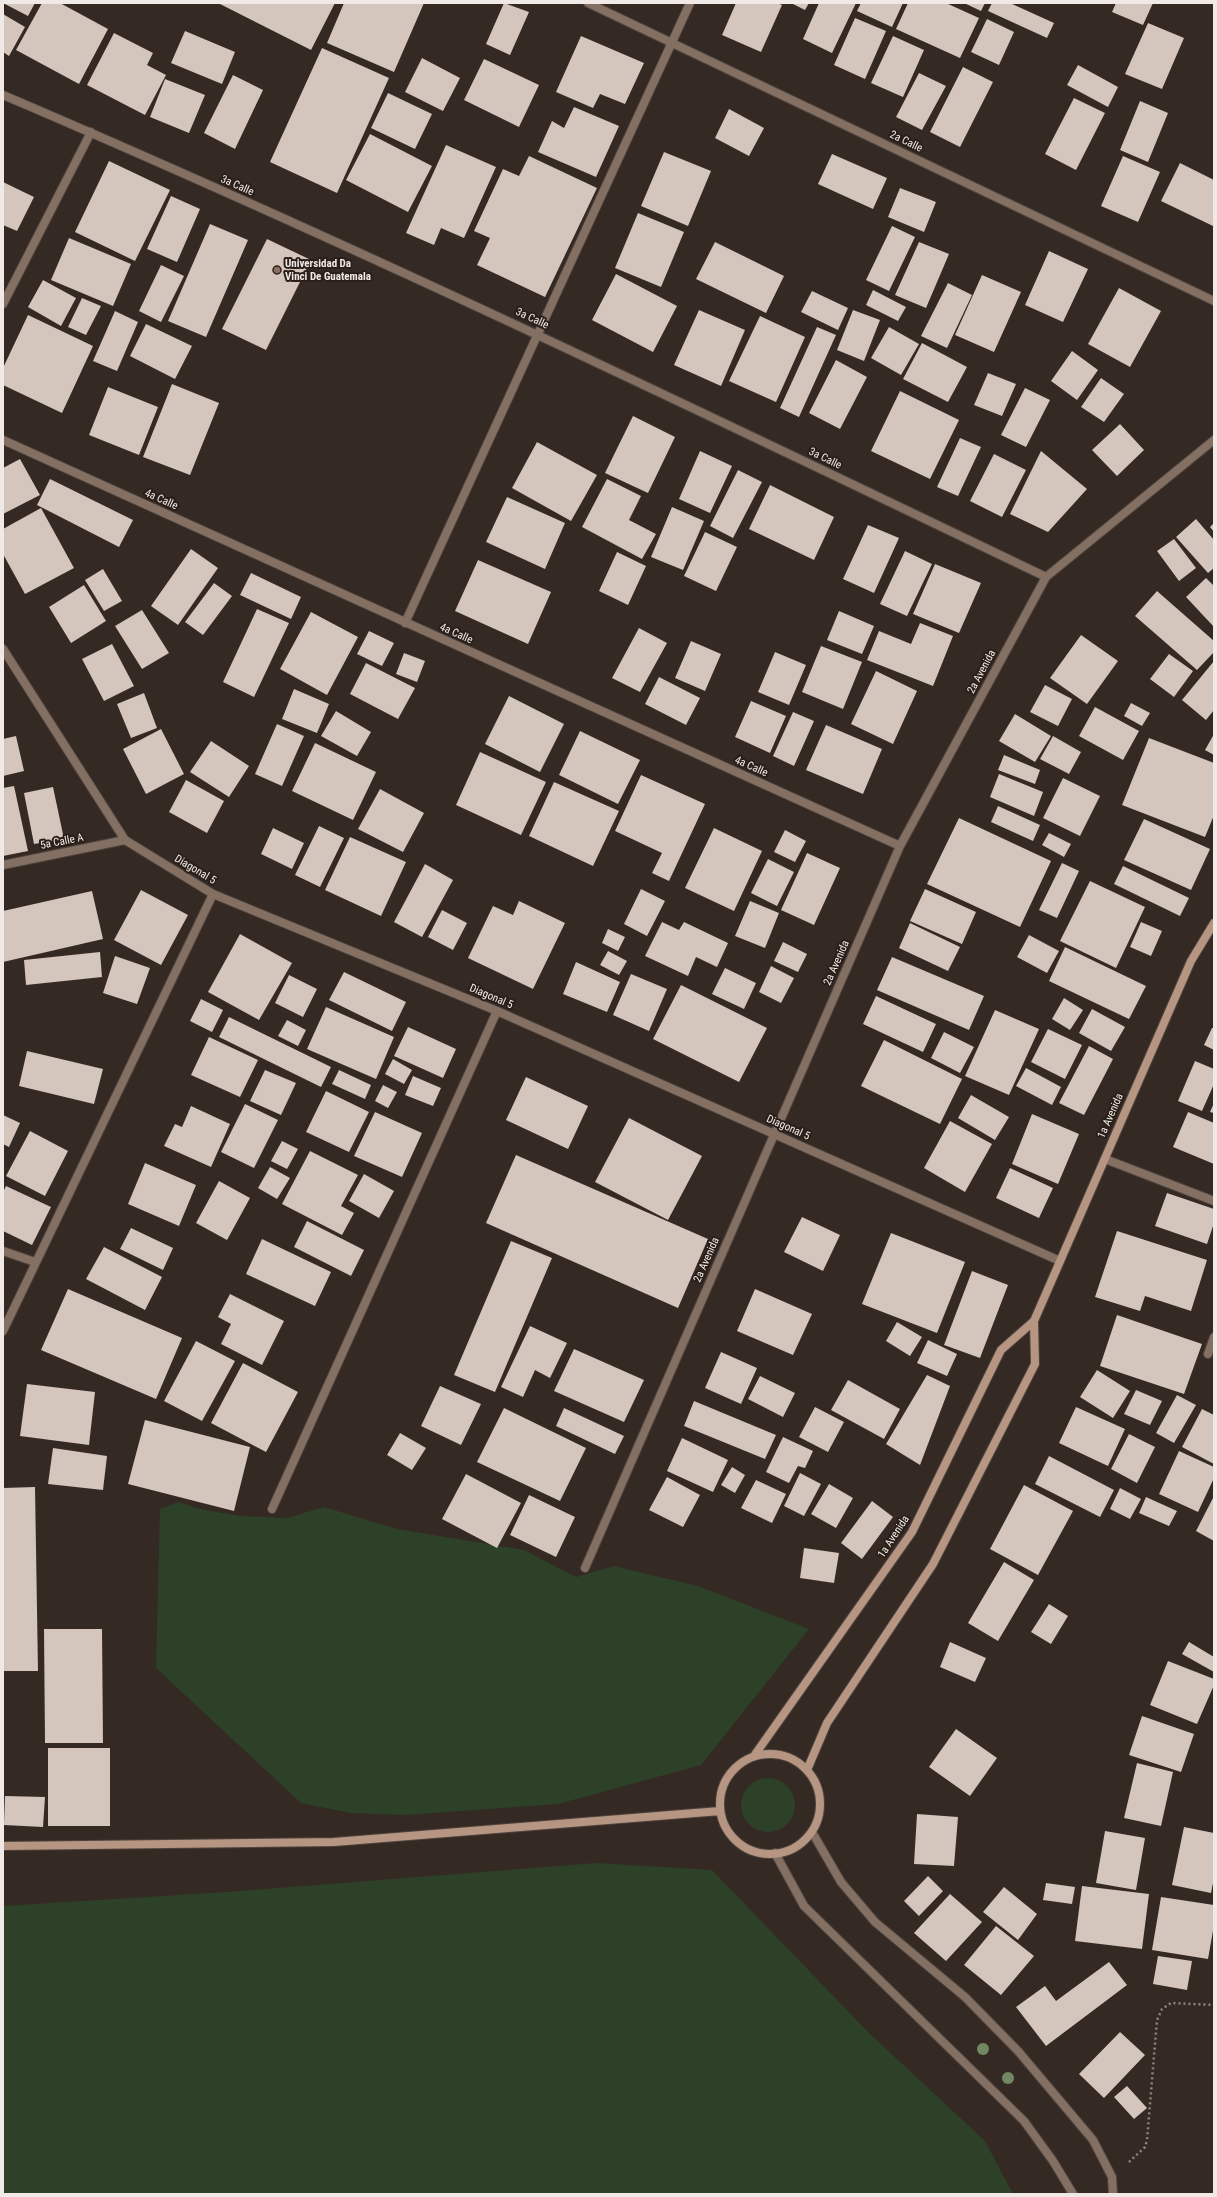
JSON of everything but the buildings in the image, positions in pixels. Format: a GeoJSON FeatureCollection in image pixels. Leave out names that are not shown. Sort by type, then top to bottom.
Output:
{"type":"FeatureCollection","features":[{"type":"Feature","properties":{"kind":"main road","name":"1a Avenida"},"geometry":{"type":"LineString","coordinates":[[808,1770],[827,1723],[933,1564],[1035,1364],[1034,1321],[1191,961],[1214,923]]}},
{"type":"Feature","properties":{"kind":"main road","name":"1a Avenida"},"geometry":{"type":"LineString","coordinates":[[754,1756],[912,1532],[1000,1350],[1034,1321]]}},
{"type":"Feature","properties":{"kind":"main road"},"geometry":{"type":"LineString","coordinates":[[773,1754],[792,1758],[808,1770],[817,1784],[821,1800],[819,1817],[812,1832],[802,1843],[789,1850],[775,1854],[756,1852],[739,1843],[727,1830],[720,1812],[721,1794],[727,1778],[739,1764],[754,1756],[773,1754]]}},
{"type":"Feature","properties":{"kind":"main road"},"geometry":{"type":"LineString","coordinates":[[3,1846],[334,1842],[720,1812]]}},
{"type":"Feature","properties":{"kind":"street","name":"2a Calle"},"geometry":{"type":"LineString","coordinates":[[588,3],[673,42],[1214,301]]}},
{"type":"Feature","properties":{"kind":"street"},"geometry":{"type":"LineString","coordinates":[[405,623],[690,3]]}},
{"type":"Feature","properties":{"kind":"street","name":"3a Calle"},"geometry":{"type":"LineString","coordinates":[[3,95],[91,132],[538,334],[1046,577]]}},
{"type":"Feature","properties":{"kind":"street"},"geometry":{"type":"LineString","coordinates":[[3,304],[91,132]]}},
{"type":"Feature","properties":{"kind":"street","name":"4a Calle"},"geometry":{"type":"LineString","coordinates":[[3,440],[900,846]]}},
{"type":"Feature","properties":{"kind":"street","name":"2a Avenida"},"geometry":{"type":"LineString","coordinates":[[585,1568],[900,846],[1046,577],[1214,440]]}},
{"type":"Feature","properties":{"kind":"street","name":"Diagonal 5"},"geometry":{"type":"LineString","coordinates":[[3,649],[125,840],[213,894],[497,1011],[1060,1261]]}},
{"type":"Feature","properties":{"kind":"street","name":"5a Calle A"},"geometry":{"type":"LineString","coordinates":[[3,865],[125,840]]}},
{"type":"Feature","properties":{"kind":"street"},"geometry":{"type":"LineString","coordinates":[[3,1331],[213,894]]}},
{"type":"Feature","properties":{"kind":"street"},"geometry":{"type":"LineString","coordinates":[[272,1509],[497,1011]]}},
{"type":"Feature","properties":{"kind":"street"},"geometry":{"type":"LineString","coordinates":[[1104,1159],[1214,1202]]}},
{"type":"Feature","properties":{"kind":"street"},"geometry":{"type":"LineString","coordinates":[[3,1250],[35,1262]]}},
{"type":"Feature","properties":{"kind":"street"},"geometry":{"type":"LineString","coordinates":[[1208,1354],[1214,1337]]}},
{"type":"Feature","properties":{"kind":"street"},"geometry":{"type":"LineString","coordinates":[[812,1832],[841,1882],[875,1922],[965,1997],[1018,2051],[1093,2140],[1112,2177],[1113,2194]]}},
{"type":"Feature","properties":{"kind":"street"},"geometry":{"type":"LineString","coordinates":[[775,1854],[804,1906],[1024,2121],[1053,2161],[1073,2194]]}},
{"type":"Feature","properties":{"kind":"path"},"geometry":{"type":"LineString","coordinates":[[1112,2177],[1145,2147],[1147,2140],[1157,2020],[1162,2009],[1171,2003],[1214,2005]]}},
{"type":"Feature","properties":{"kind":"green space"},"geometry":{"type":"Polygon","coordinates":[[[178,1502],[204,1510],[241,1516],[287,1518],[324,1507],[397,1529],[524,1550],[576,1577],[614,1566],[698,1586],[809,1629],[701,1765],[558,1804],[406,1815],[351,1813],[301,1803],[156,1668],[160,1509],[178,1502]]]}},
{"type":"Feature","properties":{"kind":"green space"},"geometry":{"type":"Polygon","coordinates":[[[768,1778],[778,1780],[787,1786],[793,1795],[795,1805],[793,1815],[787,1824],[778,1830],[768,1832],[758,1830],[749,1824],[743,1815],[741,1805],[743,1795],[749,1786],[758,1780],[768,1778]]]}},
{"type":"Feature","properties":{"kind":"green space"},"geometry":{"type":"Polygon","coordinates":[[[596,1863],[712,1870],[868,2032],[985,2141],[1013,2194],[3,2194],[3,1906],[227,1892],[596,1863]]]}},
{"type":"Feature","properties":{"kind":"place","name":"Universidad Da Vinci De Guatemala"},"geometry":{"type":"Point","coordinates":[277,270]}}]}
